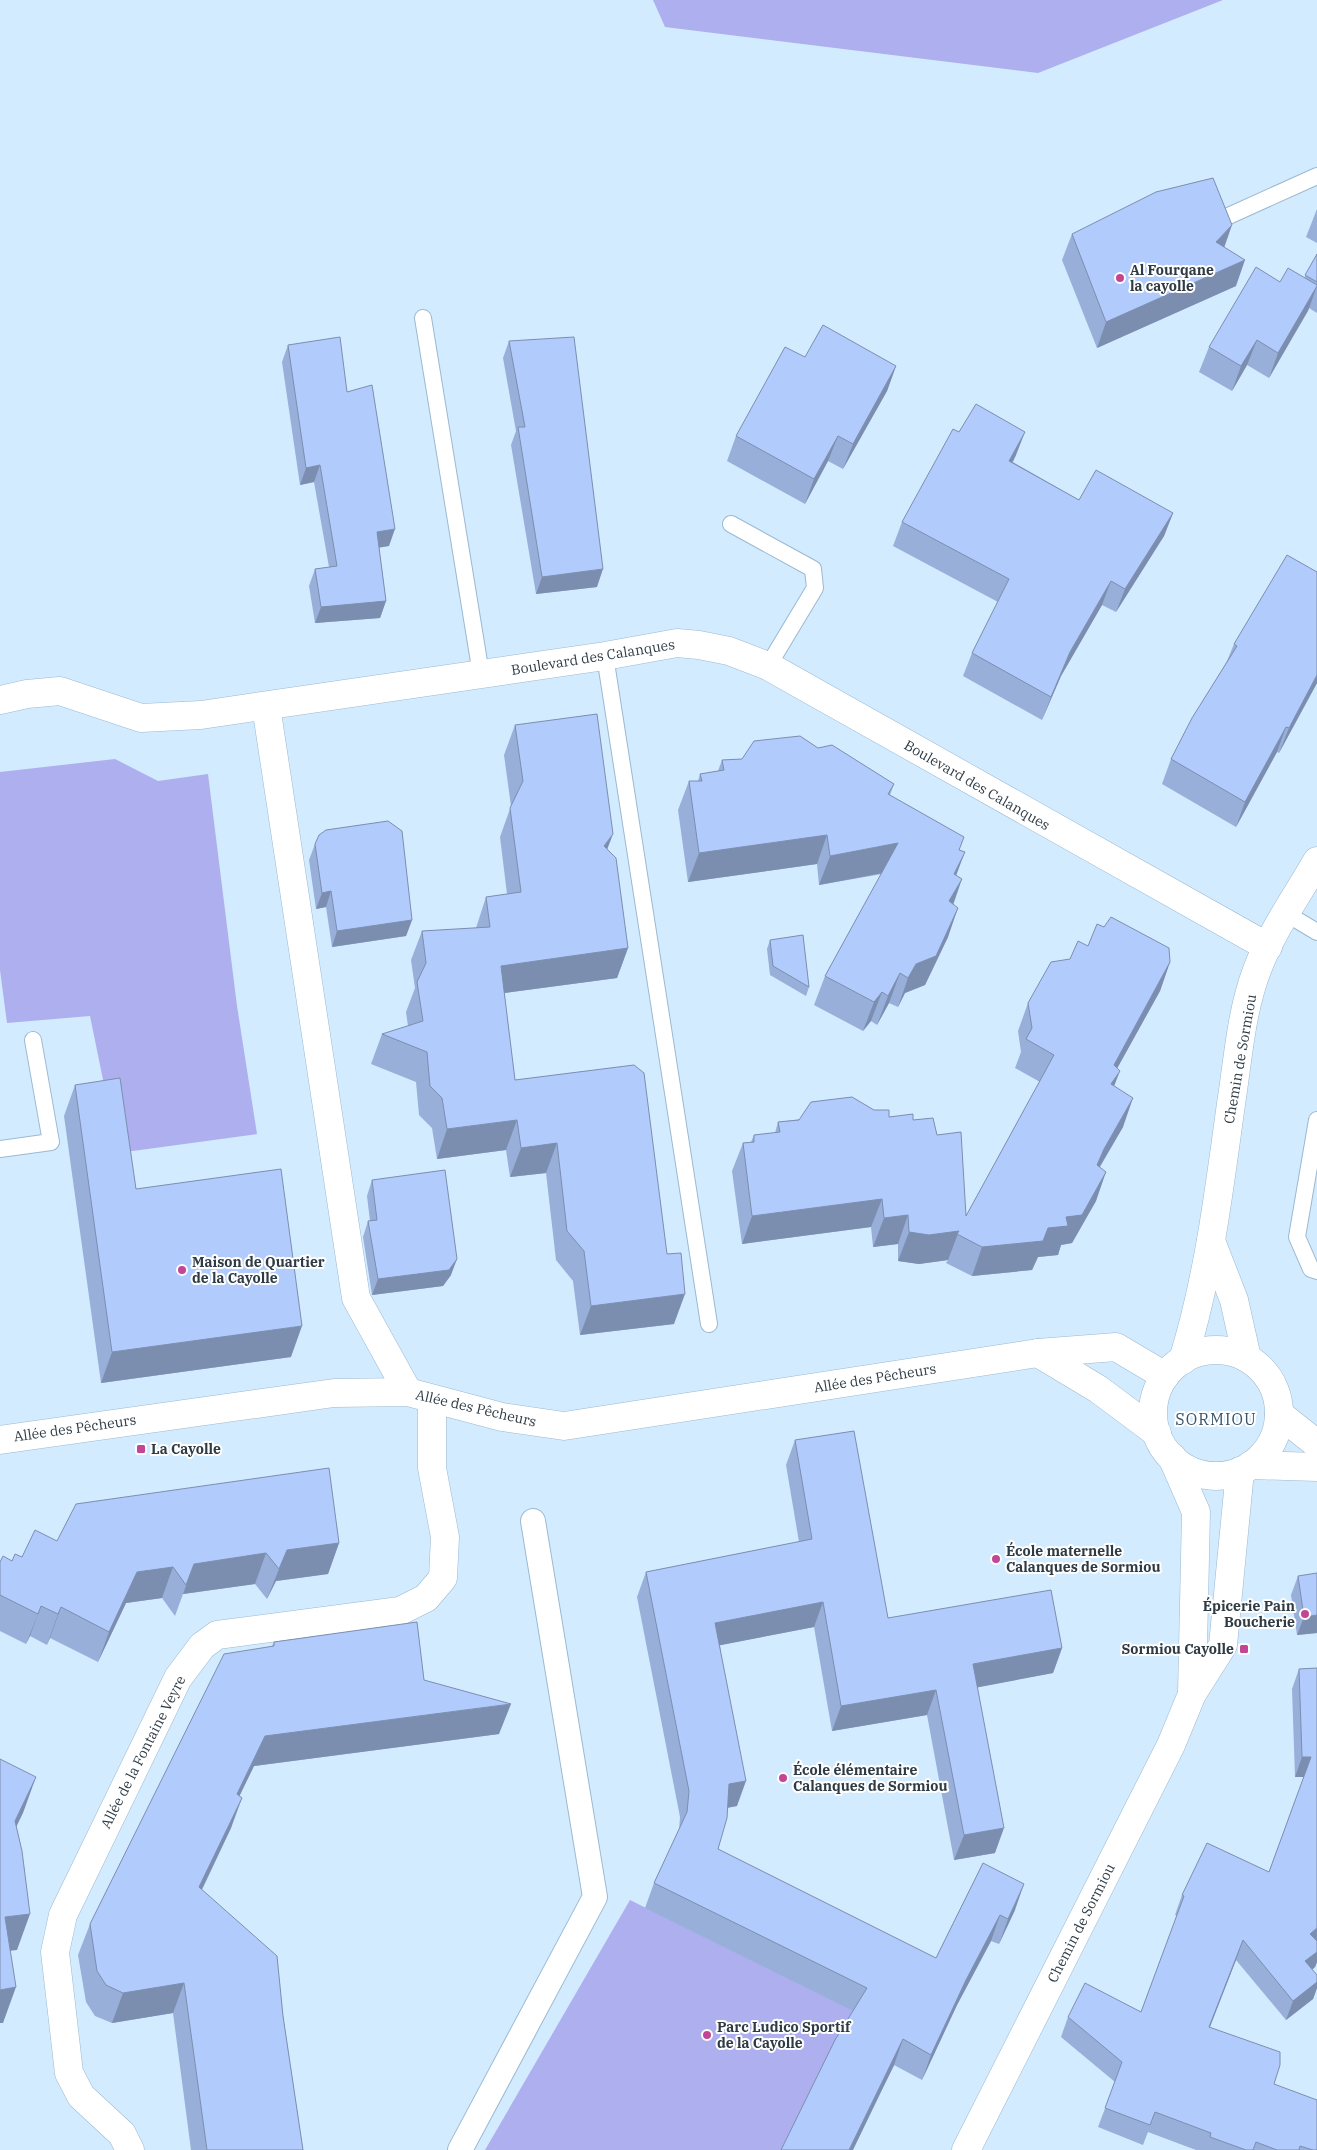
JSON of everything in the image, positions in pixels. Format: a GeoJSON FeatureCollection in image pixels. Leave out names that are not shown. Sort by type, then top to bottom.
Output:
{"type":"FeatureCollection","features":[{"type":"Feature","properties":{"kind":"street","name":"Boulevard des Calanques"},"geometry":{"type":"LineString","coordinates":[[0,700],[27,694],[60,691],[141,718],[210,714],[684,644],[729,651],[768,666],[1268,947]]}},
{"type":"Feature","properties":{"kind":"street"},"geometry":{"type":"LineString","coordinates":[[266,706],[356,1298],[420,1396]]}},
{"type":"Feature","properties":{"kind":"street","name":"Chemin de Sormiou"},"geometry":{"type":"LineString","coordinates":[[1174,1368],[1198,1310],[1211,1241],[1241,1038],[1257,970],[1317,860]]}},
{"type":"Feature","properties":{"kind":"street","name":"Chemin de Sormiou"},"geometry":{"type":"LineString","coordinates":[[1211,1241],[1234,1300],[1247,1358]]}},
{"type":"Feature","properties":{"kind":"street","name":"Allée des Pêcheurs"},"geometry":{"type":"LineString","coordinates":[[0,1437],[334,1392],[420,1396],[502,1417],[564,1426],[1038,1353],[1116,1347],[1174,1368]]}},
{"type":"Feature","properties":{"kind":"street"},"geometry":{"type":"LineString","coordinates":[[1246,1468],[1270,1445],[1276,1434],[1280,1414],[1278,1397],[1271,1381],[1260,1368],[1247,1358],[1231,1352],[1214,1350],[1198,1353],[1174,1368],[1157,1394],[1154,1413],[1157,1433],[1163,1446],[1172,1457],[1187,1468],[1204,1474],[1222,1476],[1246,1468],[1317,1467]]}},
{"type":"Feature","properties":{"kind":"street"},"geometry":{"type":"LineString","coordinates":[[1038,1353],[1098,1390],[1157,1433]]}},
{"type":"Feature","properties":{"kind":"street","name":"Allée de la Fontaine Veyre"},"geometry":{"type":"LineString","coordinates":[[130,2150],[122,2134],[81,2096],[69,2073],[55,1952],[63,1915],[178,1678],[202,1646],[217,1635],[400,1611],[426,1598],[443,1578],[445,1537],[420,1396]]}},
{"type":"Feature","properties":{"kind":"street"},"geometry":{"type":"LineString","coordinates":[[1280,1414],[1317,1444]]}},
{"type":"Feature","properties":{"kind":"street","name":"Chemin de Sormiou"},"geometry":{"type":"LineString","coordinates":[[1172,1457],[1196,1512],[1192,1694]]}},
{"type":"Feature","properties":{"kind":"street","name":"Chemin de Sormiou"},"geometry":{"type":"LineString","coordinates":[[966,2150],[1171,1745],[1192,1694],[1223,1645],[1246,1468]]}},
{"type":"Feature","properties":{"kind":"street"},"geometry":{"type":"LineString","coordinates":[[460,2150],[595,1897],[533,1521]]}},
{"type":"Feature","properties":{"kind":"lane"},"geometry":{"type":"LineString","coordinates":[[1224,218],[1317,176]]}},
{"type":"Feature","properties":{"kind":"lane"},"geometry":{"type":"LineString","coordinates":[[423,318],[481,674]]}},
{"type":"Feature","properties":{"kind":"lane"},"geometry":{"type":"LineString","coordinates":[[732,524],[813,569],[815,588],[768,666]]}},
{"type":"Feature","properties":{"kind":"lane"},"geometry":{"type":"LineString","coordinates":[[605,656],[709,1324]]}},
{"type":"Feature","properties":{"kind":"lane"},"geometry":{"type":"LineString","coordinates":[[1287,914],[1317,932]]}},
{"type":"Feature","properties":{"kind":"lane"},"geometry":{"type":"LineString","coordinates":[[0,1149],[51,1142],[34,1040]]}},
{"type":"Feature","properties":{"kind":"lane"},"geometry":{"type":"LineString","coordinates":[[1317,1120],[1297,1237],[1311,1269],[1317,1271]]}},
{"type":"Feature","properties":{"kind":"shaded area"},"geometry":{"type":"Polygon","coordinates":[[[653,0],[1223,0],[1038,73],[665,27],[653,0]]]}},
{"type":"Feature","properties":{"kind":"shaded area"},"geometry":{"type":"Polygon","coordinates":[[[115,759],[158,781],[208,774],[237,1006],[257,1134],[118,1153],[90,1016],[7,1023],[0,970],[0,772],[115,759]]]}},
{"type":"Feature","properties":{"kind":"shaded area","name":"Parc Ludico Sportif de la Cayolle"},"geometry":{"type":"Polygon","coordinates":[[[630,1900],[858,2013],[895,2064],[879,2095],[824,2069],[784,2150],[485,2150],[630,1900]]]}},
{"type":"Feature","properties":{"kind":"building"},"geometry":{"type":"Polygon","coordinates":[[[1213,178],[1232,225],[1216,242],[1245,260],[1106,322],[1072,234],[1156,192],[1213,178]]]}},
{"type":"Feature","properties":{"kind":"building"},"geometry":{"type":"Polygon","coordinates":[[[1317,254],[1317,282],[1305,275],[1317,254]]]}},
{"type":"Feature","properties":{"kind":"building"},"geometry":{"type":"Polygon","coordinates":[[[1256,267],[1280,282],[1288,268],[1317,286],[1278,353],[1257,340],[1241,366],[1209,347],[1256,267]]]}},
{"type":"Feature","properties":{"kind":"building"},"geometry":{"type":"Polygon","coordinates":[[[823,325],[896,366],[853,444],[838,436],[814,479],[736,436],[785,347],[805,357],[823,325]]]}},
{"type":"Feature","properties":{"kind":"building"},"geometry":{"type":"Polygon","coordinates":[[[340,337],[347,392],[372,385],[395,529],[377,532],[386,601],[321,607],[315,569],[337,566],[320,465],[306,468],[288,345],[340,337]]]}},
{"type":"Feature","properties":{"kind":"building"},"geometry":{"type":"Polygon","coordinates":[[[574,337],[603,569],[542,577],[518,427],[525,427],[509,341],[574,337]]]}},
{"type":"Feature","properties":{"kind":"building"},"geometry":{"type":"Polygon","coordinates":[[[976,404],[1025,432],[1009,461],[1079,500],[1096,470],[1173,513],[1125,589],[1111,581],[1070,652],[1051,697],[972,653],[1009,579],[902,522],[953,429],[959,432],[976,404]]]}},
{"type":"Feature","properties":{"kind":"building"},"geometry":{"type":"Polygon","coordinates":[[[1287,555],[1317,572],[1317,675],[1289,728],[1286,727],[1245,802],[1171,759],[1192,718],[1237,646],[1234,644],[1287,555]]]}},
{"type":"Feature","properties":{"kind":"building"},"geometry":{"type":"Polygon","coordinates":[[[597,714],[613,834],[604,846],[616,858],[628,948],[501,966],[515,1080],[634,1065],[644,1073],[667,1254],[681,1253],[685,1294],[591,1306],[584,1251],[567,1231],[557,1143],[521,1148],[517,1120],[447,1129],[442,1098],[430,1086],[427,1052],[382,1034],[423,1021],[417,982],[426,963],[422,931],[490,927],[486,897],[521,892],[510,808],[523,781],[515,725],[597,714]]]}},
{"type":"Feature","properties":{"kind":"building"},"geometry":{"type":"Polygon","coordinates":[[[800,736],[818,748],[832,745],[894,784],[888,794],[964,837],[959,850],[965,852],[954,874],[962,879],[949,901],[958,908],[936,956],[916,964],[908,978],[900,973],[888,996],[882,992],[874,1002],[825,976],[898,843],[830,856],[827,835],[699,853],[689,781],[702,781],[700,774],[724,770],[722,760],[742,759],[754,741],[800,736]]]}},
{"type":"Feature","properties":{"kind":"building"},"geometry":{"type":"Polygon","coordinates":[[[388,821],[402,831],[412,920],[337,931],[331,891],[322,893],[315,844],[319,835],[326,830],[388,821]]]}},
{"type":"Feature","properties":{"kind":"building"},"geometry":{"type":"Polygon","coordinates":[[[1111,917],[1169,948],[1170,962],[1114,1065],[1120,1071],[1111,1084],[1133,1098],[1097,1165],[1106,1172],[1082,1215],[1066,1217],[1068,1226],[1048,1228],[1043,1241],[982,1247],[957,1234],[959,1231],[929,1235],[909,1232],[908,1215],[884,1218],[882,1199],[752,1216],[743,1143],[754,1142],[754,1135],[780,1132],[778,1122],[799,1120],[811,1102],[852,1097],[874,1110],[889,1110],[889,1117],[913,1114],[913,1120],[933,1118],[937,1135],[961,1132],[966,1216],[1054,1055],[1026,1039],[1032,1028],[1028,1003],[1051,962],[1070,959],[1078,941],[1088,946],[1097,924],[1104,927],[1111,917]]]}},
{"type":"Feature","properties":{"kind":"building"},"geometry":{"type":"Polygon","coordinates":[[[803,935],[809,987],[773,966],[770,940],[803,935]]]}},
{"type":"Feature","properties":{"kind":"building","name":"Maison de Quartier de la Cayolle"},"geometry":{"type":"Polygon","coordinates":[[[120,1078],[136,1189],[281,1169],[302,1326],[112,1352],[75,1085],[120,1078]]]}},
{"type":"Feature","properties":{"kind":"building"},"geometry":{"type":"Polygon","coordinates":[[[445,1170],[457,1259],[449,1270],[378,1279],[368,1221],[377,1220],[372,1180],[445,1170]]]}},
{"type":"Feature","properties":{"kind":"building"},"geometry":{"type":"Polygon","coordinates":[[[854,1431],[888,1618],[1051,1590],[1062,1648],[973,1664],[1004,1828],[964,1835],[936,1690],[841,1706],[823,1602],[715,1623],[746,1781],[729,1784],[727,1818],[718,1849],[936,1958],[983,1863],[1024,1884],[1008,1919],[1000,1915],[966,1980],[931,2055],[903,2039],[849,2150],[781,2150],[835,2040],[867,1988],[654,1883],[687,1812],[689,1791],[646,1572],[812,1539],[795,1440],[854,1431]]]}},
{"type":"Feature","properties":{"kind":"building"},"geometry":{"type":"Polygon","coordinates":[[[329,1468],[339,1543],[287,1550],[279,1569],[266,1553],[194,1564],[186,1585],[173,1567],[137,1572],[109,1632],[61,1607],[58,1614],[41,1606],[38,1614],[0,1595],[0,1562],[3,1556],[12,1561],[15,1554],[22,1557],[35,1530],[57,1541],[76,1504],[329,1468]]]}},
{"type":"Feature","properties":{"kind":"building"},"geometry":{"type":"Polygon","coordinates":[[[1317,1573],[1317,1615],[1304,1617],[1298,1576],[1317,1573]]]}},
{"type":"Feature","properties":{"kind":"building"},"geometry":{"type":"Polygon","coordinates":[[[417,1622],[424,1680],[511,1704],[265,1736],[237,1794],[242,1798],[199,1887],[277,1956],[283,2016],[303,2150],[207,2150],[184,1983],[123,1993],[106,1985],[97,1971],[90,1924],[224,1654],[274,1646],[274,1642],[417,1622]]]}},
{"type":"Feature","properties":{"kind":"building"},"geometry":{"type":"Polygon","coordinates":[[[1317,1668],[1317,1928],[1310,1934],[1317,1941],[1317,1952],[1305,1961],[1317,1975],[1317,1982],[1293,2001],[1243,1940],[1209,2027],[1280,2052],[1280,2065],[1274,2084],[1317,2100],[1317,2150],[1300,2146],[1299,2150],[1277,2150],[1256,2142],[1253,2150],[1246,2150],[1210,2137],[1211,2133],[1155,2112],[1150,2125],[1105,2108],[1122,2062],[1068,2017],[1085,1983],[1141,2012],[1184,1896],[1182,1895],[1207,1843],[1269,1872],[1311,1757],[1302,1757],[1299,1669],[1317,1668]]]}},
{"type":"Feature","properties":{"kind":"building"},"geometry":{"type":"Polygon","coordinates":[[[0,1759],[36,1777],[15,1821],[22,1851],[30,1914],[5,1917],[16,1987],[0,1990],[0,1759]]]}},
{"type":"Feature","properties":{"kind":"place","name":"Al Fourqane la cayolle"},"geometry":{"type":"Point","coordinates":[1120,278]}},
{"type":"Feature","properties":{"kind":"place","name":"Maison de Quartier de la Cayolle"},"geometry":{"type":"Point","coordinates":[182,1270]}},
{"type":"Feature","properties":{"kind":"place","name":"La Cayolle"},"geometry":{"type":"Point","coordinates":[141,1449]}},
{"type":"Feature","properties":{"kind":"place","name":"École maternelle Calanques de Sormiou"},"geometry":{"type":"Point","coordinates":[996,1559]}},
{"type":"Feature","properties":{"kind":"place","name":"Épicerie Pain Boucherie"},"geometry":{"type":"Point","coordinates":[1305,1614]}},
{"type":"Feature","properties":{"kind":"place","name":"Sormiou Cayolle"},"geometry":{"type":"Point","coordinates":[1244,1649]}},
{"type":"Feature","properties":{"kind":"place","name":"École élémentaire Calanques de Sormiou"},"geometry":{"type":"Point","coordinates":[783,1778]}},
{"type":"Feature","properties":{"kind":"place","name":"Parc Ludico Sportif de la Cayolle"},"geometry":{"type":"Point","coordinates":[707,2035]}},
{"type":"Feature","properties":{"kind":"district","name":"SORMIOU"},"geometry":{"type":"Point","coordinates":[1216,1419]}}]}
